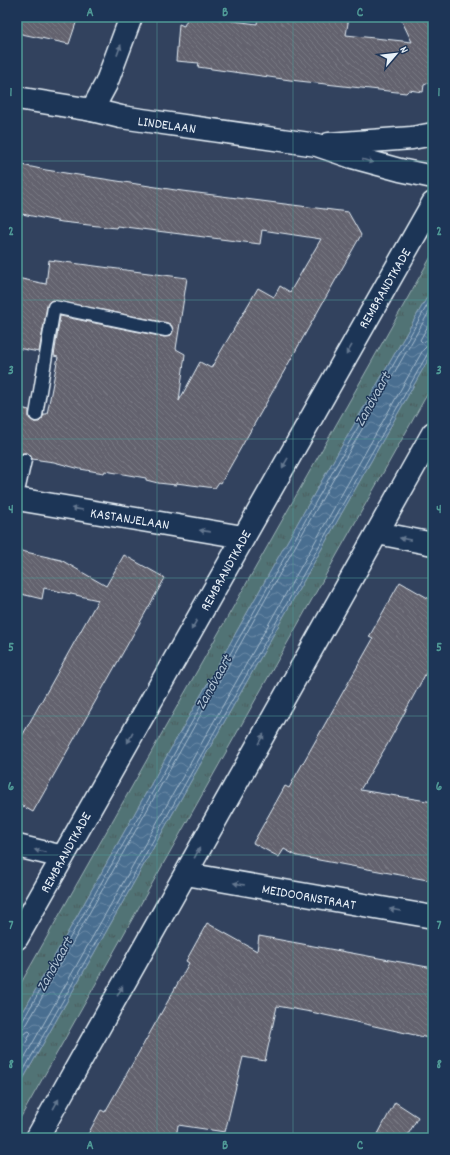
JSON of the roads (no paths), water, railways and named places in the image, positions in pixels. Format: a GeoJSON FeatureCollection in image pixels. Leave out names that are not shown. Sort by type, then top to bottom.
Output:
{"type":"FeatureCollection","features":[{"type":"Feature","properties":{"kind":"street"},"geometry":{"type":"LineString","coordinates":[[92,110],[106,84],[131,17]]}},
{"type":"Feature","properties":{"kind":"street","name":"LINDELAAN"},"geometry":{"type":"LineString","coordinates":[[17,98],[92,110],[121,117],[317,145],[393,168],[433,177]]}},
{"type":"Feature","properties":{"kind":"street","name":"LINDELAAN"},"geometry":{"type":"LineString","coordinates":[[317,145],[412,138],[433,134]]}},
{"type":"Feature","properties":{"kind":"street","name":"REMBRANDTKADE"},"geometry":{"type":"LineString","coordinates":[[17,938],[433,203]]}},
{"type":"Feature","properties":{"kind":"street"},"geometry":{"type":"LineString","coordinates":[[37,1138],[433,433]]}},
{"type":"Feature","properties":{"kind":"street","name":"KASTANJELAAN"},"geometry":{"type":"LineString","coordinates":[[17,498],[243,537]]}},
{"type":"Feature","properties":{"kind":"street"},"geometry":{"type":"LineString","coordinates":[[378,533],[433,544]]}},
{"type":"Feature","properties":{"kind":"street"},"geometry":{"type":"LineString","coordinates":[[17,846],[62,857]]}},
{"type":"Feature","properties":{"kind":"street","name":"MEIDOORNSTRAAT"},"geometry":{"type":"LineString","coordinates":[[186,874],[433,917]]}},
{"type":"Feature","properties":{"kind":"lane"},"geometry":{"type":"LineString","coordinates":[[36,415],[54,307],[166,330]]}},
{"type":"Feature","properties":{"kind":"lane"},"geometry":{"type":"LineString","coordinates":[[17,498],[25,460]]}},
{"type":"Feature","properties":{"kind":"water","name":"Zandvaart"},"geometry":{"type":"Polygon","coordinates":[[[433,287],[433,351],[17,1090],[17,1023],[297,524],[433,287]]]}}]}
